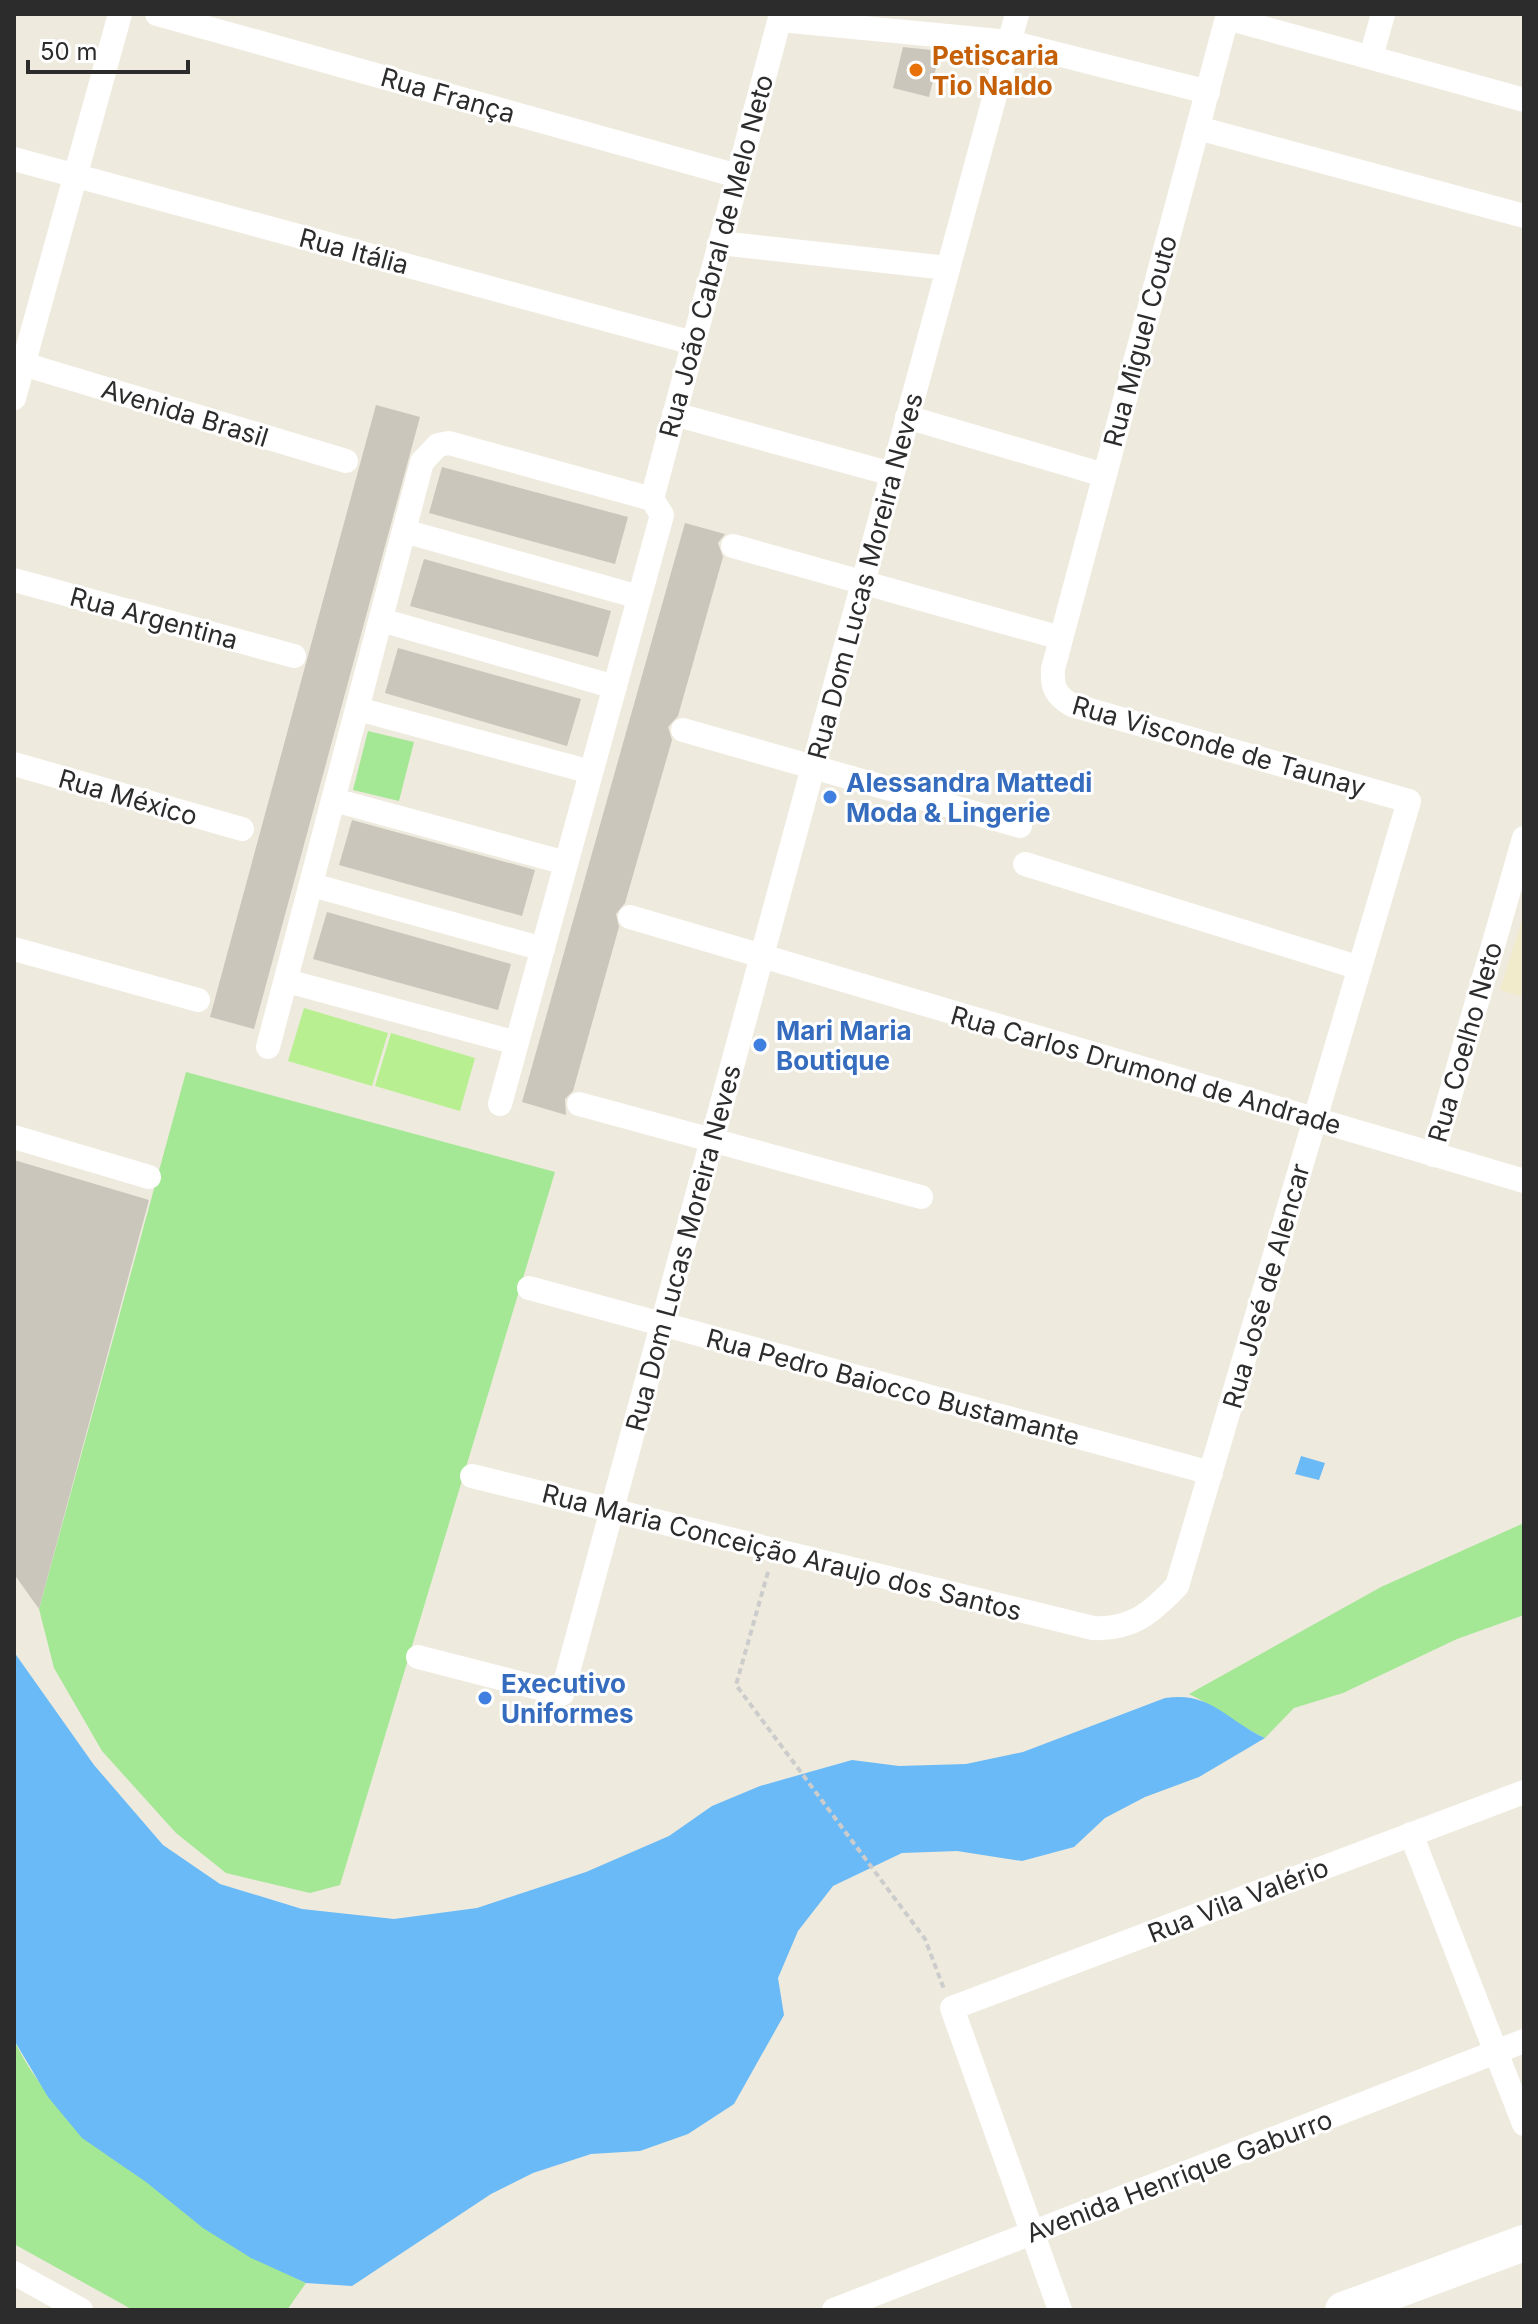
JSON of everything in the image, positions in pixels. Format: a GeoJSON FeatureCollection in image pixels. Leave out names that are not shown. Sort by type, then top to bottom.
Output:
{"type":"FeatureCollection","features":[{"type":"Feature","properties":{"kind":"main road"},"geometry":{"type":"LineString","coordinates":[[1343,2310],[1524,2243]]}},
{"type":"Feature","properties":{"kind":"street"},"geometry":{"type":"LineString","coordinates":[[14,398],[120,14]]}},
{"type":"Feature","properties":{"kind":"street","name":"Rua França"},"geometry":{"type":"LineString","coordinates":[[157,14],[738,176]]}},
{"type":"Feature","properties":{"kind":"street","name":"Rua Dom Lucas Moreira Neves"},"geometry":{"type":"LineString","coordinates":[[418,1657],[562,1694],[1017,14]]}},
{"type":"Feature","properties":{"kind":"street"},"geometry":{"type":"LineString","coordinates":[[1371,57],[1383,14]]}},
{"type":"Feature","properties":{"kind":"street"},"geometry":{"type":"LineString","coordinates":[[1228,16],[1524,100]]}},
{"type":"Feature","properties":{"kind":"street","name":"Rua Miguel Couto"},"geometry":{"type":"LineString","coordinates":[[1053,669],[1228,16]]}},
{"type":"Feature","properties":{"kind":"street"},"geometry":{"type":"LineString","coordinates":[[781,17],[1010,42],[1208,92]]}},
{"type":"Feature","properties":{"kind":"street","name":"Rua João Cabral de Melo Neto"},"geometry":{"type":"LineString","coordinates":[[652,499],[781,17]]}},
{"type":"Feature","properties":{"kind":"street"},"geometry":{"type":"LineString","coordinates":[[1198,128],[1524,216]]}},
{"type":"Feature","properties":{"kind":"street","name":"Rua Itália"},"geometry":{"type":"LineString","coordinates":[[14,159],[693,343]]}},
{"type":"Feature","properties":{"kind":"street"},"geometry":{"type":"LineString","coordinates":[[720,243],[948,268]]}},
{"type":"Feature","properties":{"kind":"street","name":"Avenida Brasil"},"geometry":{"type":"LineString","coordinates":[[23,364],[346,461]]}},
{"type":"Feature","properties":{"kind":"street"},"geometry":{"type":"LineString","coordinates":[[674,414],[892,474]]}},
{"type":"Feature","properties":{"kind":"street"},"geometry":{"type":"LineString","coordinates":[[907,417],[1104,475]]}},
{"type":"Feature","properties":{"kind":"street"},"geometry":{"type":"LineString","coordinates":[[268,1047],[422,462],[438,445],[449,443],[652,499],[662,515],[500,1104]]}},
{"type":"Feature","properties":{"kind":"street"},"geometry":{"type":"LineString","coordinates":[[404,531],[639,597]]}},
{"type":"Feature","properties":{"kind":"street"},"geometry":{"type":"LineString","coordinates":[[733,546],[1061,638]]}},
{"type":"Feature","properties":{"kind":"street","name":"Rua Argentina"},"geometry":{"type":"LineString","coordinates":[[14,580],[294,656]]}},
{"type":"Feature","properties":{"kind":"street"},"geometry":{"type":"LineString","coordinates":[[381,620],[615,687]]}},
{"type":"Feature","properties":{"kind":"street","name":"Rua Visconde de Taunay"},"geometry":{"type":"LineString","coordinates":[[1053,669],[1052,687],[1060,698],[1072,705],[1409,801]]}},
{"type":"Feature","properties":{"kind":"street"},"geometry":{"type":"LineString","coordinates":[[358,709],[591,772]]}},
{"type":"Feature","properties":{"kind":"street"},"geometry":{"type":"LineString","coordinates":[[683,730],[1020,826]]}},
{"type":"Feature","properties":{"kind":"street","name":"Rua México"},"geometry":{"type":"LineString","coordinates":[[14,764],[242,829]]}},
{"type":"Feature","properties":{"kind":"street"},"geometry":{"type":"LineString","coordinates":[[334,800],[566,863]]}},
{"type":"Feature","properties":{"kind":"street","name":"Rua José de Alencar"},"geometry":{"type":"LineString","coordinates":[[1177,1586],[1409,801]]}},
{"type":"Feature","properties":{"kind":"street","name":"Rua Coelho Neto"},"geometry":{"type":"LineString","coordinates":[[1433,1155],[1524,838]]}},
{"type":"Feature","properties":{"kind":"street"},"geometry":{"type":"LineString","coordinates":[[1025,864],[1360,968]]}},
{"type":"Feature","properties":{"kind":"street"},"geometry":{"type":"LineString","coordinates":[[312,885],[543,949]]}},
{"type":"Feature","properties":{"kind":"street","name":"Rua Carlos Drumond de Andrade"},"geometry":{"type":"LineString","coordinates":[[630,917],[1524,1181]]}},
{"type":"Feature","properties":{"kind":"street"},"geometry":{"type":"LineString","coordinates":[[14,949],[198,1000]]}},
{"type":"Feature","properties":{"kind":"street"},"geometry":{"type":"LineString","coordinates":[[287,981],[517,1043]]}},
{"type":"Feature","properties":{"kind":"street"},"geometry":{"type":"LineString","coordinates":[[579,1104],[921,1197]]}},
{"type":"Feature","properties":{"kind":"street"},"geometry":{"type":"LineString","coordinates":[[14,1137],[149,1177]]}},
{"type":"Feature","properties":{"kind":"street","name":"Rua Pedro Baiocco Bustamante"},"geometry":{"type":"LineString","coordinates":[[529,1288],[1211,1473]]}},
{"type":"Feature","properties":{"kind":"street","name":"Rua Maria Conceição Araujo dos Santos"},"geometry":{"type":"LineString","coordinates":[[472,1476],[1093,1628],[1114,1629],[1135,1623],[1177,1586]]}},
{"type":"Feature","properties":{"kind":"street","name":"Rua Vila Valério"},"geometry":{"type":"LineString","coordinates":[[952,2008],[1524,1792]]}},
{"type":"Feature","properties":{"kind":"street"},"geometry":{"type":"LineString","coordinates":[[1411,1834],[1524,2124]]}},
{"type":"Feature","properties":{"kind":"street"},"geometry":{"type":"LineString","coordinates":[[952,2008],[1060,2310]]}},
{"type":"Feature","properties":{"kind":"street","name":"Avenida Henrique Gaburro"},"geometry":{"type":"LineString","coordinates":[[834,2310],[1524,2041]]}},
{"type":"Feature","properties":{"kind":"street"},"geometry":{"type":"LineString","coordinates":[[14,2273],[81,2310]]}},
{"type":"Feature","properties":{"kind":"path"},"geometry":{"type":"LineString","coordinates":[[774,1550],[736,1685],[925,1939],[952,2008]]}},
{"type":"Feature","properties":{"kind":"shaded area"},"geometry":{"type":"Polygon","coordinates":[[[1524,914],[1524,997],[1500,990],[1524,914]]]}},
{"type":"Feature","properties":{"kind":"green space"},"geometry":{"type":"Polygon","coordinates":[[[368,731],[414,742],[399,801],[353,790],[368,731]]]}},
{"type":"Feature","properties":{"kind":"green space"},"geometry":{"type":"Polygon","coordinates":[[[304,1008],[388,1033],[372,1086],[288,1061],[304,1008]]]}},
{"type":"Feature","properties":{"kind":"green space"},"geometry":{"type":"Polygon","coordinates":[[[391,1033],[475,1058],[460,1111],[375,1086],[391,1033]]]}},
{"type":"Feature","properties":{"kind":"green space"},"geometry":{"type":"Polygon","coordinates":[[[186,1072],[555,1172],[340,1885],[310,1893],[226,1873],[176,1833],[102,1751],[54,1668],[39,1609],[186,1072]]]}},
{"type":"Feature","properties":{"kind":"green space"},"geometry":{"type":"Polygon","coordinates":[[[1524,1523],[1524,1615],[1457,1639],[1343,1693],[1294,1708],[1265,1738],[1189,1694],[1381,1587],[1524,1523]]]}},
{"type":"Feature","properties":{"kind":"green space"},"geometry":{"type":"Polygon","coordinates":[[[14,2040],[34,2075],[57,2103],[137,2173],[229,2241],[306,2283],[287,2310],[133,2310],[14,2244],[14,2040]]]}},
{"type":"Feature","properties":{"kind":"water"},"geometry":{"type":"Polygon","coordinates":[[[1301,1456],[1325,1463],[1319,1480],[1295,1474],[1301,1456]]]}},
{"type":"Feature","properties":{"kind":"water"},"geometry":{"type":"Polygon","coordinates":[[[14,1652],[94,1765],[163,1845],[220,1884],[302,1909],[394,1919],[477,1908],[586,1872],[669,1836],[712,1806],[760,1786],[852,1760],[899,1766],[966,1764],[1023,1752],[1165,1698],[1181,1697],[1207,1703],[1265,1738],[1199,1777],[1145,1797],[1105,1818],[1074,1847],[1022,1861],[957,1851],[902,1853],[833,1886],[798,1931],[778,1978],[784,2015],[734,2104],[688,2134],[640,2151],[591,2154],[533,2173],[491,2194],[352,2286],[306,2283],[251,2258],[203,2228],[146,2182],[82,2138],[48,2097],[14,2040],[14,1652]]]}},
{"type":"Feature","properties":{"kind":"building","name":"Petiscaria Tio Naldo"},"geometry":{"type":"Polygon","coordinates":[[[903,47],[940,51],[929,97],[893,88],[903,47]]]}},
{"type":"Feature","properties":{"kind":"building"},"geometry":{"type":"Polygon","coordinates":[[[376,405],[420,417],[254,1029],[210,1017],[376,405]]]}},
{"type":"Feature","properties":{"kind":"building"},"geometry":{"type":"Polygon","coordinates":[[[442,467],[628,517],[615,564],[429,513],[442,467]]]}},
{"type":"Feature","properties":{"kind":"building"},"geometry":{"type":"Polygon","coordinates":[[[685,523],[725,534],[718,543],[723,557],[678,716],[668,727],[672,740],[625,903],[616,914],[619,927],[573,1091],[565,1099],[566,1115],[522,1102],[685,523]]]}},
{"type":"Feature","properties":{"kind":"building"},"geometry":{"type":"Polygon","coordinates":[[[424,559],[611,611],[598,657],[410,606],[424,559]]]}},
{"type":"Feature","properties":{"kind":"building"},"geometry":{"type":"Polygon","coordinates":[[[398,648],[581,699],[567,746],[385,693],[398,648]]]}},
{"type":"Feature","properties":{"kind":"building"},"geometry":{"type":"Polygon","coordinates":[[[352,820],[535,870],[522,916],[339,865],[352,820]]]}},
{"type":"Feature","properties":{"kind":"building"},"geometry":{"type":"Polygon","coordinates":[[[327,912],[511,964],[498,1010],[313,959],[327,912]]]}},
{"type":"Feature","properties":{"kind":"building"},"geometry":{"type":"Polygon","coordinates":[[[14,1160],[149,1200],[39,1609],[14,1574],[14,1160]]]}},
{"type":"Feature","properties":{"kind":"place","name":"Petiscaria Tio Naldo"},"geometry":{"type":"Point","coordinates":[916,70]}},
{"type":"Feature","properties":{"kind":"place","name":"Alessandra Mattedi Moda & Lingerie"},"geometry":{"type":"Point","coordinates":[830,797]}},
{"type":"Feature","properties":{"kind":"place","name":"Mari Maria Boutique"},"geometry":{"type":"Point","coordinates":[760,1045]}},
{"type":"Feature","properties":{"kind":"place","name":"Executivo Uniformes"},"geometry":{"type":"Point","coordinates":[485,1698]}}]}
